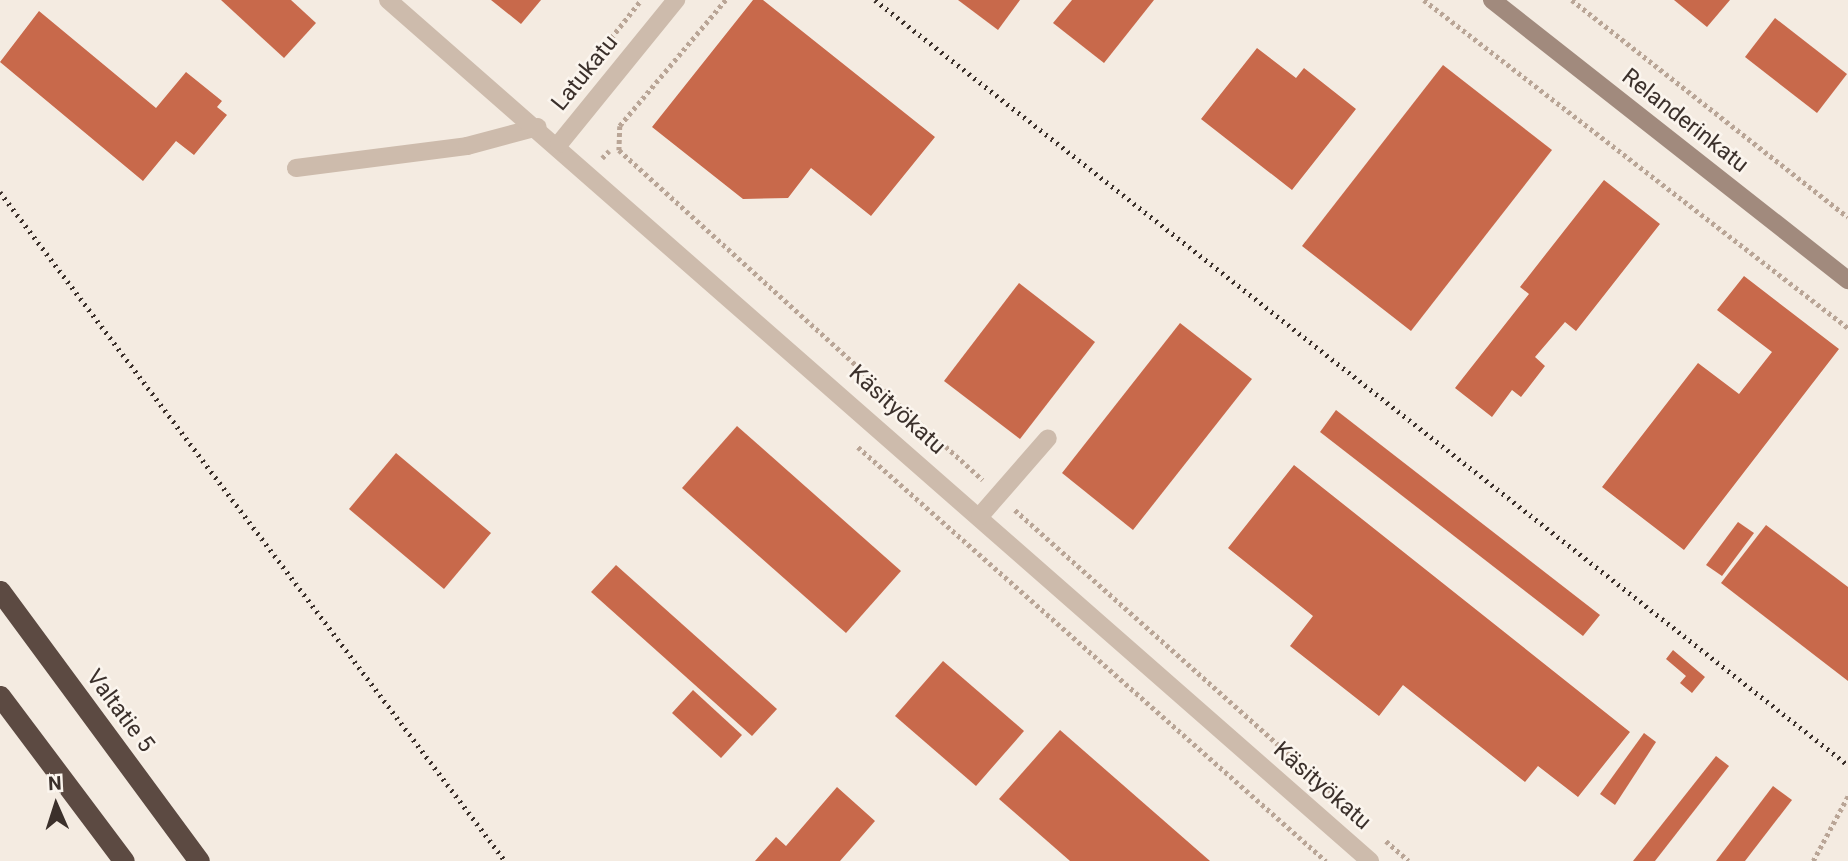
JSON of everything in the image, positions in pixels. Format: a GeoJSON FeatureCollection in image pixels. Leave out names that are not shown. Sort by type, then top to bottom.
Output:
{"type":"FeatureCollection","features":[{"type":"Feature","properties":{"kind":"highway","name":"Valtatie 5"},"geometry":{"type":"LineString","coordinates":[[0,591],[199,861]]}},
{"type":"Feature","properties":{"kind":"highway"},"geometry":{"type":"LineString","coordinates":[[0,696],[124,861]]}},
{"type":"Feature","properties":{"kind":"main road","name":"Relanderinkatu"},"geometry":{"type":"LineString","coordinates":[[1492,0],[1848,280]]}},
{"type":"Feature","properties":{"kind":"street","name":"Käsityökatu"},"geometry":{"type":"LineString","coordinates":[[388,0],[559,145],[1370,861]]}},
{"type":"Feature","properties":{"kind":"street","name":"Latukatu"},"geometry":{"type":"LineString","coordinates":[[559,145],[676,0]]}},
{"type":"Feature","properties":{"kind":"street"},"geometry":{"type":"LineString","coordinates":[[296,168],[467,146],[538,127]]}},
{"type":"Feature","properties":{"kind":"street"},"geometry":{"type":"LineString","coordinates":[[980,516],[1048,438]]}},
{"type":"Feature","properties":{"kind":"path"},"geometry":{"type":"LineString","coordinates":[[726,0],[620,126],[619,150],[1358,816]]}},
{"type":"Feature","properties":{"kind":"path"},"geometry":{"type":"LineString","coordinates":[[1424,0],[1848,328]]}},
{"type":"Feature","properties":{"kind":"path"},"geometry":{"type":"LineString","coordinates":[[1572,0],[1848,217]]}},
{"type":"Feature","properties":{"kind":"path"},"geometry":{"type":"LineString","coordinates":[[1813,861],[1848,796]]}},
{"type":"Feature","properties":{"kind":"path"},"geometry":{"type":"LineString","coordinates":[[1378,834],[1409,861]]}},
{"type":"Feature","properties":{"kind":"building"},"geometry":{"type":"Polygon","coordinates":[[[221,0],[291,0],[316,23],[284,58],[221,0]]]}},
{"type":"Feature","properties":{"kind":"building"},"geometry":{"type":"Polygon","coordinates":[[[491,0],[541,0],[521,24],[491,0]]]}},
{"type":"Feature","properties":{"kind":"building"},"geometry":{"type":"Polygon","coordinates":[[[753,0],[763,0],[935,137],[871,216],[811,168],[788,198],[743,199],[652,127],[753,0]]]}},
{"type":"Feature","properties":{"kind":"building"},"geometry":{"type":"Polygon","coordinates":[[[958,0],[1020,0],[998,30],[958,0]]]}},
{"type":"Feature","properties":{"kind":"building"},"geometry":{"type":"Polygon","coordinates":[[[1072,0],[1154,0],[1104,63],[1053,23],[1072,0]]]}},
{"type":"Feature","properties":{"kind":"building"},"geometry":{"type":"Polygon","coordinates":[[[1674,0],[1730,0],[1707,27],[1674,0]]]}},
{"type":"Feature","properties":{"kind":"building"},"geometry":{"type":"Polygon","coordinates":[[[39,11],[156,108],[186,72],[222,101],[217,107],[227,115],[194,155],[176,141],[143,181],[0,62],[39,11]]]}},
{"type":"Feature","properties":{"kind":"building"},"geometry":{"type":"Polygon","coordinates":[[[1775,18],[1847,74],[1817,113],[1745,57],[1775,18]]]}},
{"type":"Feature","properties":{"kind":"building"},"geometry":{"type":"Polygon","coordinates":[[[1257,48],[1296,78],[1304,68],[1356,109],[1292,190],[1201,119],[1257,48]]]}},
{"type":"Feature","properties":{"kind":"building"},"geometry":{"type":"Polygon","coordinates":[[[1443,65],[1552,150],[1411,331],[1302,246],[1443,65]]]}},
{"type":"Feature","properties":{"kind":"building"},"geometry":{"type":"Polygon","coordinates":[[[1604,180],[1660,224],[1576,331],[1565,322],[1535,357],[1545,366],[1521,397],[1512,390],[1492,417],[1455,388],[1529,294],[1520,287],[1604,180]]]}},
{"type":"Feature","properties":{"kind":"building"},"geometry":{"type":"Polygon","coordinates":[[[1744,276],[1839,349],[1684,550],[1602,487],[1698,363],[1739,394],[1772,352],[1717,310],[1744,276]]]}},
{"type":"Feature","properties":{"kind":"building"},"geometry":{"type":"Polygon","coordinates":[[[1019,283],[1095,342],[1020,439],[944,381],[1019,283]]]}},
{"type":"Feature","properties":{"kind":"building"},"geometry":{"type":"Polygon","coordinates":[[[1180,323],[1252,379],[1133,530],[1062,473],[1180,323]]]}},
{"type":"Feature","properties":{"kind":"building"},"geometry":{"type":"Polygon","coordinates":[[[1336,410],[1600,615],[1583,636],[1320,432],[1336,410]]]}},
{"type":"Feature","properties":{"kind":"building"},"geometry":{"type":"Polygon","coordinates":[[[737,426],[901,571],[846,633],[682,488],[737,426]]]}},
{"type":"Feature","properties":{"kind":"building"},"geometry":{"type":"Polygon","coordinates":[[[396,453],[491,533],[444,589],[349,509],[396,453]]]}},
{"type":"Feature","properties":{"kind":"building"},"geometry":{"type":"Polygon","coordinates":[[[1294,465],[1630,732],[1578,797],[1538,766],[1525,782],[1403,685],[1379,716],[1290,646],[1313,616],[1228,548],[1294,465]]]}},
{"type":"Feature","properties":{"kind":"building"},"geometry":{"type":"Polygon","coordinates":[[[1738,522],[1754,533],[1722,576],[1706,565],[1738,522]]]}},
{"type":"Feature","properties":{"kind":"building"},"geometry":{"type":"Polygon","coordinates":[[[1766,525],[1848,587],[1848,681],[1721,583],[1766,525]]]}},
{"type":"Feature","properties":{"kind":"building"},"geometry":{"type":"Polygon","coordinates":[[[616,565],[777,709],[752,736],[591,592],[616,565]]]}},
{"type":"Feature","properties":{"kind":"building"},"geometry":{"type":"Polygon","coordinates":[[[1673,650],[1705,677],[1692,693],[1680,683],[1686,676],[1666,659],[1673,650]]]}},
{"type":"Feature","properties":{"kind":"building"},"geometry":{"type":"Polygon","coordinates":[[[943,661],[1024,731],[976,786],[895,716],[943,661]]]}},
{"type":"Feature","properties":{"kind":"building"},"geometry":{"type":"Polygon","coordinates":[[[693,690],[742,735],[721,758],[672,713],[693,690]]]}},
{"type":"Feature","properties":{"kind":"building"},"geometry":{"type":"Polygon","coordinates":[[[1060,730],[1210,861],[1070,861],[999,799],[1060,730]]]}},
{"type":"Feature","properties":{"kind":"building"},"geometry":{"type":"Polygon","coordinates":[[[1644,733],[1656,742],[1615,805],[1600,794],[1644,733]]]}},
{"type":"Feature","properties":{"kind":"building"},"geometry":{"type":"Polygon","coordinates":[[[1716,756],[1729,766],[1655,861],[1633,861],[1716,756]]]}},
{"type":"Feature","properties":{"kind":"building"},"geometry":{"type":"Polygon","coordinates":[[[1773,786],[1792,800],[1745,861],[1716,861],[1773,786]]]}},
{"type":"Feature","properties":{"kind":"building"},"geometry":{"type":"Polygon","coordinates":[[[837,787],[875,821],[840,861],[755,861],[776,837],[786,846],[837,787]]]}},
{"type":"Feature","properties":{"kind":"railway"},"geometry":{"type":"LineString","coordinates":[[875,0],[1848,765]]}},
{"type":"Feature","properties":{"kind":"railway"},"geometry":{"type":"LineString","coordinates":[[0,192],[505,861]]}}]}
